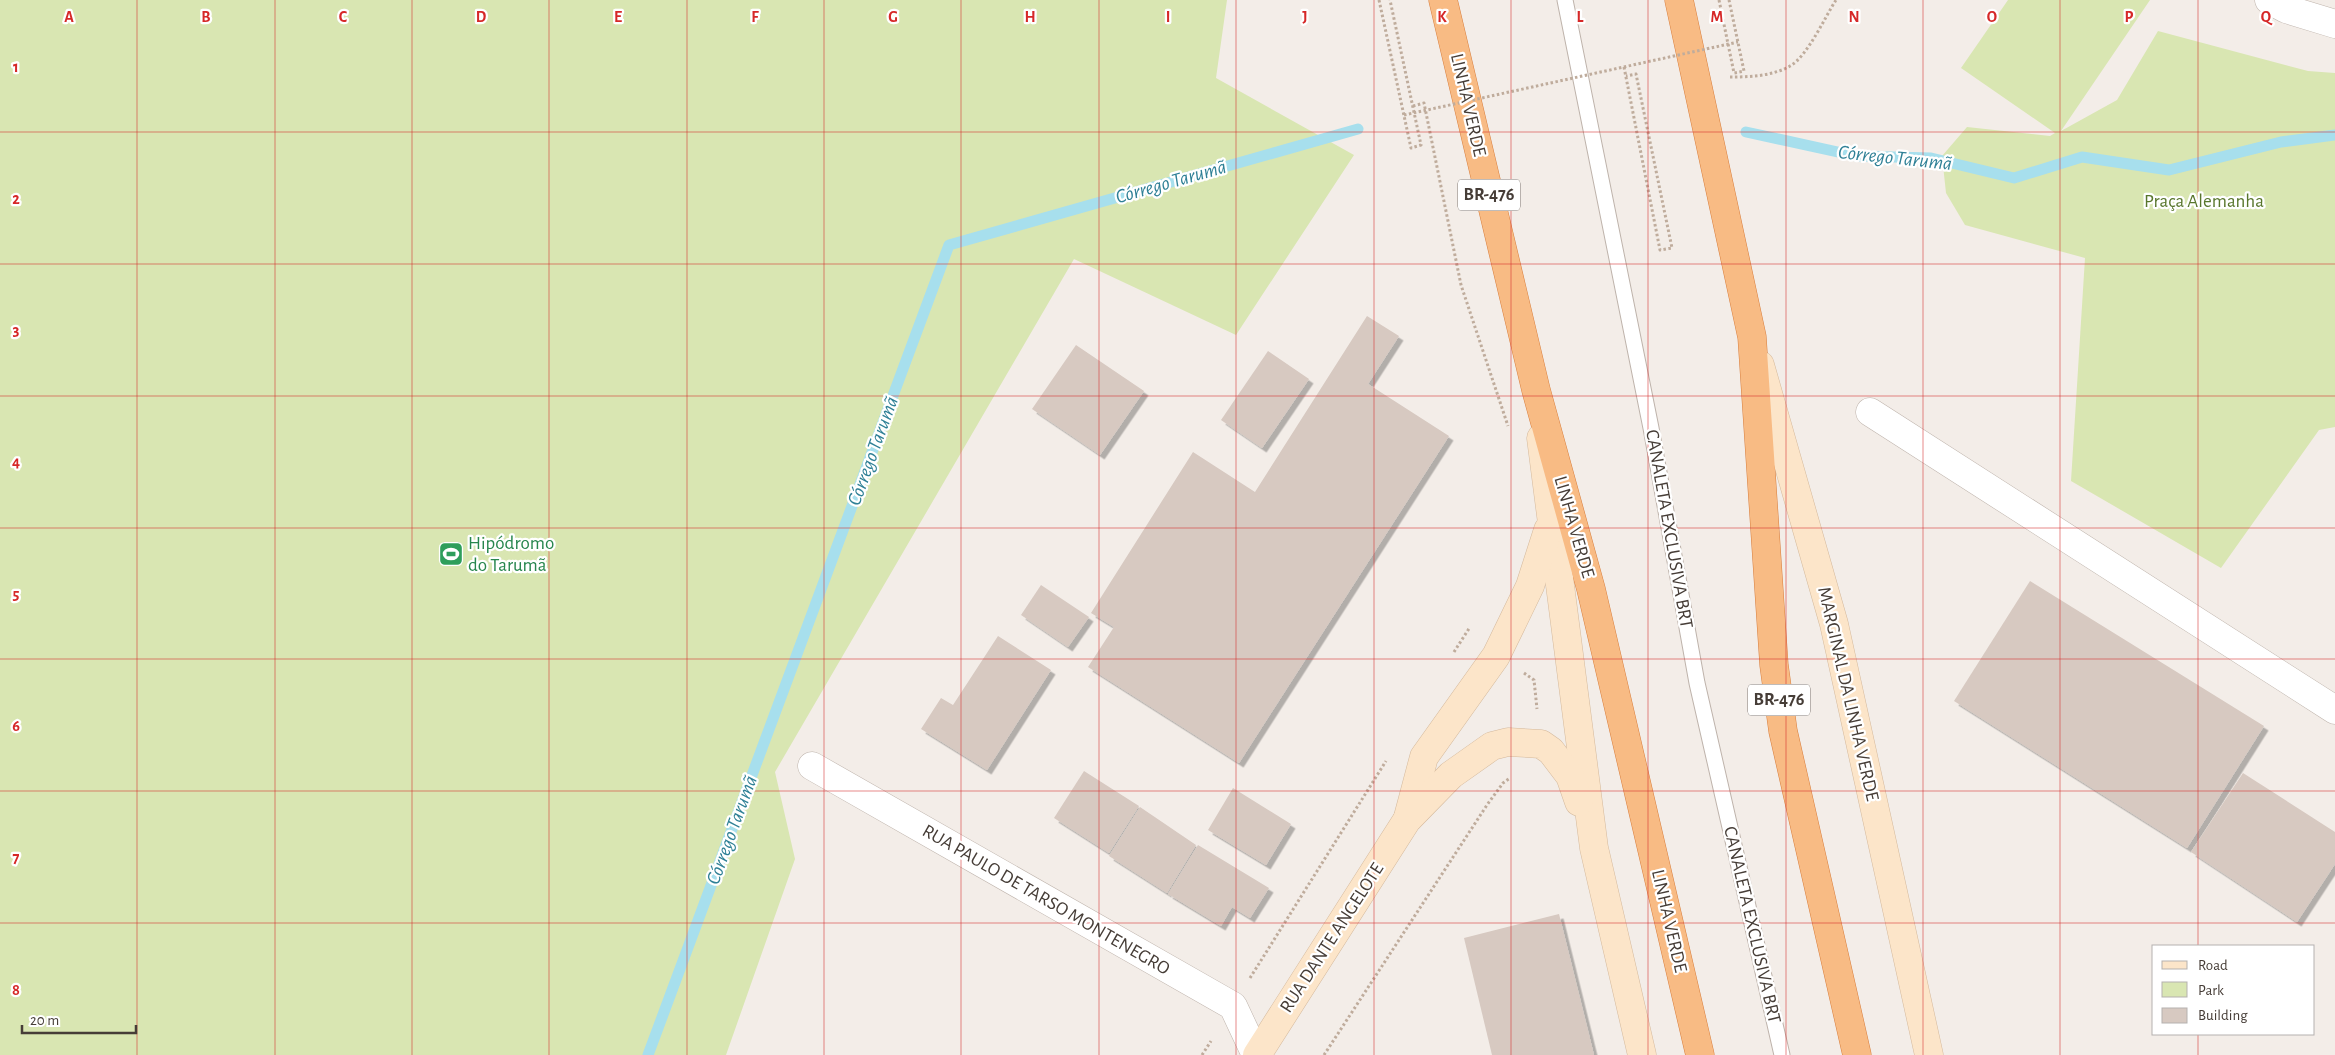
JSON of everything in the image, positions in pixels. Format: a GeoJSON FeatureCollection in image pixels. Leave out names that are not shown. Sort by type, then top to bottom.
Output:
{"type":"FeatureCollection","features":[{"type":"Feature","properties":{"kind":"highway","name":"LINHA VERDE"},"geometry":{"type":"LineString","coordinates":[[1443,0],[1536,390],[1591,589],[1700,1055]]}},
{"type":"Feature","properties":{"kind":"highway","name":"BR-476"},"geometry":{"type":"LineString","coordinates":[[1680,0],[1752,337],[1774,665],[1783,731],[1857,1055]]}},
{"type":"Feature","properties":{"kind":"main road","name":"MARGINAL DA LINHA VERDE"},"geometry":{"type":"LineString","coordinates":[[1752,337],[1834,624],[1930,1055]]}},
{"type":"Feature","properties":{"kind":"main road"},"geometry":{"type":"LineString","coordinates":[[1536,390],[1550,524],[1594,848],[1642,1055]]}},
{"type":"Feature","properties":{"kind":"main road","name":"RUA DANTE ANGELOTE"},"geometry":{"type":"LineString","coordinates":[[1407,820],[1424,758],[1496,656],[1530,586],[1550,524]]}},
{"type":"Feature","properties":{"kind":"main road","name":"RUA DANTE ANGELOTE"},"geometry":{"type":"LineString","coordinates":[[1257,1055],[1407,820],[1451,775],[1492,746],[1508,742],[1523,742],[1541,744],[1551,751],[1570,776],[1594,848]]}},
{"type":"Feature","properties":{"kind":"street"},"geometry":{"type":"LineString","coordinates":[[2269,0],[2286,9],[2335,24]]}},
{"type":"Feature","properties":{"kind":"street"},"geometry":{"type":"LineString","coordinates":[[1870,412],[2335,710]]}},
{"type":"Feature","properties":{"kind":"street","name":"RUA PAULO DE TARSO MONTENEGRO"},"geometry":{"type":"LineString","coordinates":[[812,766],[1233,1006],[1257,1055]]}},
{"type":"Feature","properties":{"kind":"lane","name":"CANALETA EXCLUSIVA BRT"},"geometry":{"type":"LineString","coordinates":[[1566,0],[1651,428],[1697,683],[1782,1055]]}},
{"type":"Feature","properties":{"kind":"path"},"geometry":{"type":"LineString","coordinates":[[1379,0],[1411,148],[1421,145],[1390,0]]}},
{"type":"Feature","properties":{"kind":"path"},"geometry":{"type":"LineString","coordinates":[[1719,0],[1734,73],[1744,71],[1730,0]]}},
{"type":"Feature","properties":{"kind":"path"},"geometry":{"type":"LineString","coordinates":[[1725,77],[1756,76],[1792,66],[1804,52],[1836,0]]}},
{"type":"Feature","properties":{"kind":"path"},"geometry":{"type":"LineString","coordinates":[[1404,116],[1738,42]]}},
{"type":"Feature","properties":{"kind":"path"},"geometry":{"type":"LineString","coordinates":[[1624,67],[1660,250],[1672,248],[1636,74],[1626,76]]}},
{"type":"Feature","properties":{"kind":"path"},"geometry":{"type":"LineString","coordinates":[[1413,106],[1424,103],[1461,285],[1510,432]]}},
{"type":"Feature","properties":{"kind":"path"},"geometry":{"type":"LineString","coordinates":[[1449,660],[1474,620]]}},
{"type":"Feature","properties":{"kind":"path"},"geometry":{"type":"LineString","coordinates":[[1252,975],[1387,760]]}},
{"type":"Feature","properties":{"kind":"path"},"geometry":{"type":"LineString","coordinates":[[1324,1055],[1487,805],[1503,784],[1515,775]]}},
{"type":"Feature","properties":{"kind":"path"},"geometry":{"type":"LineString","coordinates":[[1202,1055],[1210,1042]]}},
{"type":"Feature","properties":{"kind":"green space","name":"Hipódromo do Tarumã"},"geometry":{"type":"Polygon","coordinates":[[[0,0],[1227,0],[1216,78],[1354,155],[1236,335],[1074,259],[775,772],[795,859],[726,1055],[0,1055],[0,0]]]}},
{"type":"Feature","properties":{"kind":"green space","name":"Praça Alemanha"},"geometry":{"type":"Polygon","coordinates":[[[2008,0],[2150,0],[2061,131],[2117,100],[2158,31],[2308,71],[2335,73],[2335,427],[2319,430],[2221,568],[2071,481],[2085,258],[1965,225],[1946,193],[1942,156],[1967,127],[2050,136],[2055,133],[1961,68],[2008,0]]]}},
{"type":"Feature","properties":{"kind":"building"},"geometry":{"type":"Polygon","coordinates":[[[1367,316],[1399,336],[1368,384],[1449,436],[1239,763],[1088,667],[1114,627],[1091,613],[1193,452],[1255,492],[1367,316]]]}},
{"type":"Feature","properties":{"kind":"building"},"geometry":{"type":"Polygon","coordinates":[[[1076,345],[1144,391],[1100,455],[1032,409],[1076,345]]]}},
{"type":"Feature","properties":{"kind":"building"},"geometry":{"type":"Polygon","coordinates":[[[1268,351],[1309,379],[1262,448],[1221,420],[1268,351]]]}},
{"type":"Feature","properties":{"kind":"building"},"geometry":{"type":"Polygon","coordinates":[[[2030,581],[2264,726],[2187,848],[1954,701],[2030,581]]]}},
{"type":"Feature","properties":{"kind":"building"},"geometry":{"type":"Polygon","coordinates":[[[1041,585],[1089,617],[1068,647],[1021,615],[1041,585]]]}},
{"type":"Feature","properties":{"kind":"building"},"geometry":{"type":"Polygon","coordinates":[[[998,636],[1051,670],[987,770],[921,729],[941,698],[953,705],[998,636]]]}},
{"type":"Feature","properties":{"kind":"building"},"geometry":{"type":"Polygon","coordinates":[[[1084,771],[1139,806],[1109,853],[1054,818],[1084,771]]]}},
{"type":"Feature","properties":{"kind":"building"},"geometry":{"type":"Polygon","coordinates":[[[2243,773],[2335,832],[2335,864],[2297,922],[2191,852],[2243,773]]]}},
{"type":"Feature","properties":{"kind":"building"},"geometry":{"type":"Polygon","coordinates":[[[1233,788],[1291,824],[1266,865],[1208,830],[1233,788]]]}},
{"type":"Feature","properties":{"kind":"building"},"geometry":{"type":"Polygon","coordinates":[[[1140,807],[1196,845],[1167,893],[1109,856],[1140,807]]]}},
{"type":"Feature","properties":{"kind":"building"},"geometry":{"type":"Polygon","coordinates":[[[1198,845],[1269,888],[1250,918],[1232,907],[1221,926],[1168,894],[1198,845]]]}},
{"type":"Feature","properties":{"kind":"building"},"geometry":{"type":"Polygon","coordinates":[[[1559,914],[1594,1055],[1492,1055],[1464,938],[1559,914]]]}},
{"type":"Feature","properties":{"kind":"waterway","name":"Córrego Tarumã"},"geometry":{"type":"LineString","coordinates":[[648,1055],[949,245],[1358,129]]}},
{"type":"Feature","properties":{"kind":"waterway","name":"Córrego Tarumã"},"geometry":{"type":"LineString","coordinates":[[1746,132],[1856,156],[1931,158],[2014,178],[2082,157],[2169,170],[2281,142],[2335,135]]}},
{"type":"Feature","properties":{"kind":"place","name":"Hipódromo do Tarumã"},"geometry":{"type":"Point","coordinates":[451,554]}}]}
